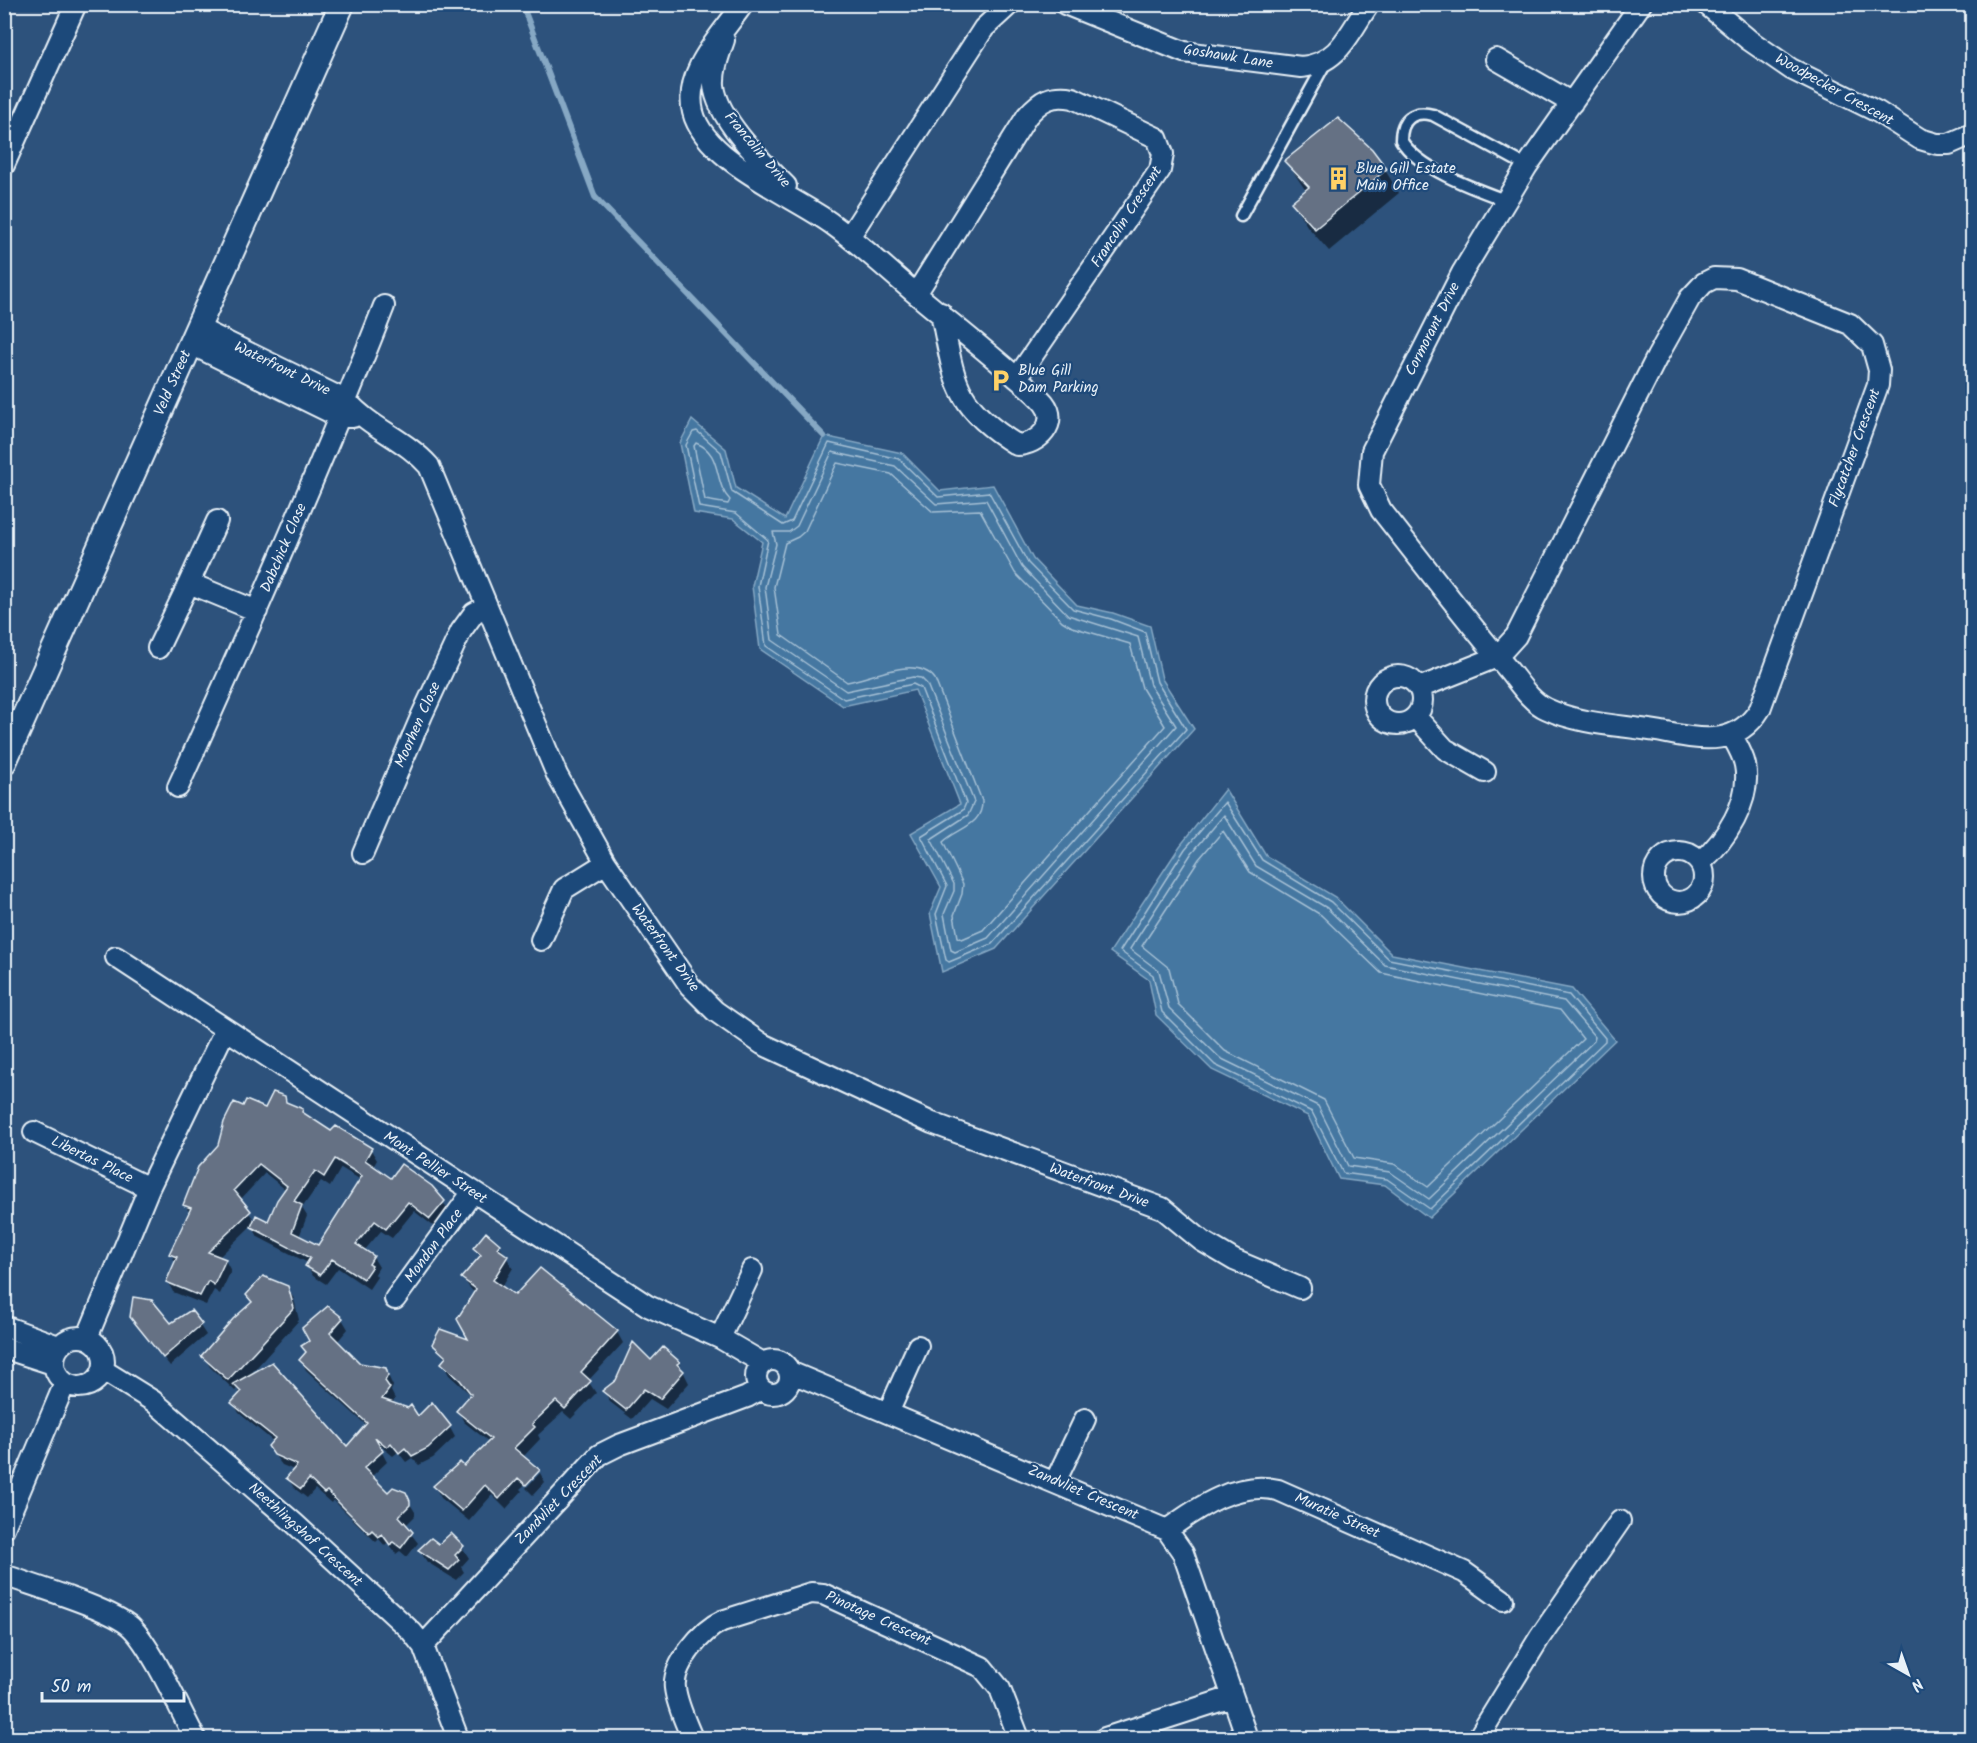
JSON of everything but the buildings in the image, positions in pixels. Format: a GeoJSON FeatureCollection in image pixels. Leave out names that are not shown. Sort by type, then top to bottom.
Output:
{"type":"FeatureCollection","features":[{"type":"Feature","properties":{"kind":"street"},"geometry":{"type":"LineString","coordinates":[[4,165],[76,4]]}},
{"type":"Feature","properties":{"kind":"street","name":"Veld Street"},"geometry":{"type":"LineString","coordinates":[[4,762],[342,4]]}},
{"type":"Feature","properties":{"kind":"street","name":"Francolin Drive"},"geometry":{"type":"LineString","coordinates":[[743,4],[695,76],[691,94],[697,124],[714,146],[801,202],[849,237],[941,313],[1017,378],[1042,402],[1049,416],[1049,423],[1039,438],[1024,445],[1017,445],[1002,435],[963,399],[953,375],[941,313]]}},
{"type":"Feature","properties":{"kind":"street"},"geometry":{"type":"LineString","coordinates":[[849,237],[984,28],[1010,4]]}},
{"type":"Feature","properties":{"kind":"street","name":"Goshawk Lane"},"geometry":{"type":"LineString","coordinates":[[1065,4],[1169,47],[1199,56],[1300,67],[1328,60]]}},
{"type":"Feature","properties":{"kind":"street"},"geometry":{"type":"LineString","coordinates":[[1328,60],[1340,48],[1369,4]]}},
{"type":"Feature","properties":{"kind":"street","name":"Cormorant Drive"},"geometry":{"type":"LineString","coordinates":[[1497,657],[1381,510],[1372,495],[1368,474],[1376,441],[1462,273],[1527,166],[1641,4]]}},
{"type":"Feature","properties":{"kind":"street","name":"Woodpecker Crescent"},"geometry":{"type":"LineString","coordinates":[[1706,4],[1749,40],[1791,69],[1878,112],[1928,142],[1949,144],[1972,134]]}},
{"type":"Feature","properties":{"kind":"street","name":"Francolin Drive"},"geometry":{"type":"LineString","coordinates":[[728,26],[714,78],[717,99],[752,149],[801,202]]}},
{"type":"Feature","properties":{"kind":"street"},"geometry":{"type":"LineString","coordinates":[[1496,59],[1572,103]]}},
{"type":"Feature","properties":{"kind":"street","name":"Francolin Crescent"},"geometry":{"type":"LineString","coordinates":[[916,294],[1028,116],[1045,99],[1062,96],[1072,98],[1157,138],[1163,154],[1160,170],[1017,378]]}},
{"type":"Feature","properties":{"kind":"street","name":"Flycatcher Crescent"},"geometry":{"type":"LineString","coordinates":[[1497,657],[1510,644],[1528,616],[1606,452],[1684,308],[1696,290],[1714,278],[1737,279],[1850,324],[1872,345],[1879,370],[1878,385],[1868,414],[1764,699],[1755,718],[1732,736]]}},
{"type":"Feature","properties":{"kind":"street","name":"Dabchick Close"},"geometry":{"type":"LineString","coordinates":[[178,787],[344,409],[384,306]]}},
{"type":"Feature","properties":{"kind":"street","name":"Waterfront Drive"},"geometry":{"type":"LineString","coordinates":[[194,336],[361,417],[414,450],[429,466],[557,775],[606,863],[690,986],[715,1011],[744,1034],[932,1123],[1162,1208],[1224,1254],[1300,1288]]}},
{"type":"Feature","properties":{"kind":"street"},"geometry":{"type":"LineString","coordinates":[[158,648],[217,521]]}},
{"type":"Feature","properties":{"kind":"street"},"geometry":{"type":"LineString","coordinates":[[189,583],[257,611]]}},
{"type":"Feature","properties":{"kind":"street","name":"Moorhen Close"},"geometry":{"type":"LineString","coordinates":[[363,853],[422,715],[462,631],[474,614],[486,606]]}},
{"type":"Feature","properties":{"kind":"street"},"geometry":{"type":"LineString","coordinates":[[1419,688],[1497,657],[1532,699],[1545,709],[1584,719],[1696,739],[1716,740],[1732,736],[1746,768],[1743,795],[1719,846],[1700,863]]}},
{"type":"Feature","properties":{"kind":"street"},"geometry":{"type":"LineString","coordinates":[[1402,676],[1412,680],[1419,688],[1422,698],[1416,717],[1407,723],[1396,724],[1385,721],[1377,713],[1374,703],[1375,692],[1381,683],[1391,677],[1402,676]]}},
{"type":"Feature","properties":{"kind":"street"},"geometry":{"type":"LineString","coordinates":[[1416,717],[1444,749],[1485,772]]}},
{"type":"Feature","properties":{"kind":"street"},"geometry":{"type":"LineString","coordinates":[[541,940],[564,889],[606,863]]}},
{"type":"Feature","properties":{"kind":"street","name":"Mont Pellier Street"},"geometry":{"type":"LineString","coordinates":[[116,957],[472,1193],[648,1306],[720,1338],[763,1363]]}},
{"type":"Feature","properties":{"kind":"street"},"geometry":{"type":"LineString","coordinates":[[87,1338],[149,1188],[225,1030]]}},
{"type":"Feature","properties":{"kind":"street","name":"Libertas Place"},"geometry":{"type":"LineString","coordinates":[[34,1132],[149,1188]]}},
{"type":"Feature","properties":{"kind":"street","name":"Mondon Place"},"geometry":{"type":"LineString","coordinates":[[395,1299],[472,1193]]}},
{"type":"Feature","properties":{"kind":"street"},"geometry":{"type":"LineString","coordinates":[[720,1338],[752,1270]]}},
{"type":"Feature","properties":{"kind":"street"},"geometry":{"type":"LineString","coordinates":[[4,1326],[56,1355]]}},
{"type":"Feature","properties":{"kind":"street"},"geometry":{"type":"LineString","coordinates":[[77,1336],[87,1338],[102,1351],[102,1370],[96,1380],[87,1386],[76,1387],[65,1383],[55,1371],[56,1355],[77,1336]]}},
{"type":"Feature","properties":{"kind":"street"},"geometry":{"type":"LineString","coordinates":[[888,1413],[918,1346]]}},
{"type":"Feature","properties":{"kind":"street"},"geometry":{"type":"LineString","coordinates":[[4,1348],[56,1355]]}},
{"type":"Feature","properties":{"kind":"street"},"geometry":{"type":"LineString","coordinates":[[772,1359],[780,1360],[790,1372],[790,1379],[782,1391],[768,1393],[761,1389],[756,1375],[763,1363],[772,1359]]}},
{"type":"Feature","properties":{"kind":"street","name":"Neethlingshof Crescent"},"geometry":{"type":"LineString","coordinates":[[102,1370],[153,1401],[294,1523],[402,1622],[423,1646],[458,1738]]}},
{"type":"Feature","properties":{"kind":"street","name":"Zandvliet Crescent"},"geometry":{"type":"LineString","coordinates":[[790,1372],[1167,1530]]}},
{"type":"Feature","properties":{"kind":"street"},"geometry":{"type":"LineString","coordinates":[[4,1528],[65,1383]]}},
{"type":"Feature","properties":{"kind":"street","name":"Zandvliet Crescent"},"geometry":{"type":"LineString","coordinates":[[423,1646],[599,1455],[619,1445],[739,1401],[761,1389]]}},
{"type":"Feature","properties":{"kind":"street"},"geometry":{"type":"LineString","coordinates":[[1055,1482],[1085,1419]]}},
{"type":"Feature","properties":{"kind":"street","name":"Muratie Street"},"geometry":{"type":"LineString","coordinates":[[1167,1530],[1219,1498],[1238,1490],[1264,1486],[1278,1490],[1464,1572],[1503,1600]]}},
{"type":"Feature","properties":{"kind":"street"},"geometry":{"type":"LineString","coordinates":[[1478,1738],[1540,1637],[1620,1521]]}},
{"type":"Feature","properties":{"kind":"street"},"geometry":{"type":"LineString","coordinates":[[1167,1530],[1183,1553],[1247,1738]]}},
{"type":"Feature","properties":{"kind":"street"},"geometry":{"type":"LineString","coordinates":[[4,1575],[110,1615],[129,1625],[145,1644],[195,1738]]}},
{"type":"Feature","properties":{"kind":"street","name":"Pinotage Crescent"},"geometry":{"type":"LineString","coordinates":[[692,1738],[676,1697],[675,1680],[698,1638],[722,1621],[811,1593],[823,1594],[982,1667],[1000,1689],[1019,1738]]}},
{"type":"Feature","properties":{"kind":"street"},"geometry":{"type":"LineString","coordinates":[[1105,1738],[1232,1697]]}},
{"type":"Feature","properties":{"kind":"lane"},"geometry":{"type":"LineString","coordinates":[[1241,216],[1328,60]]}},
{"type":"Feature","properties":{"kind":"lane"},"geometry":{"type":"LineString","coordinates":[[1505,200],[1460,182],[1413,154],[1401,140],[1404,123],[1417,113],[1433,115],[1527,166]]}},
{"type":"Feature","properties":{"kind":"water"},"geometry":{"type":"Polygon","coordinates":[[[692,420],[726,449],[736,488],[785,519],[824,436],[902,453],[940,491],[993,485],[1033,559],[1077,605],[1113,613],[1150,626],[1162,679],[1194,729],[996,949],[942,972],[930,913],[941,887],[911,833],[960,804],[915,690],[843,706],[760,649],[752,586],[762,542],[733,519],[694,513],[680,443],[692,420]]]}},
{"type":"Feature","properties":{"kind":"water"},"geometry":{"type":"Polygon","coordinates":[[[1225,789],[1266,856],[1335,897],[1392,954],[1572,989],[1615,1040],[1429,1218],[1385,1185],[1339,1179],[1308,1116],[1212,1070],[1156,1015],[1149,980],[1110,952],[1180,846],[1225,789]]]}},
{"type":"Feature","properties":{"kind":"waterway"},"geometry":{"type":"LineString","coordinates":[[522,4],[595,197],[824,436]]}},
{"type":"Feature","properties":{"kind":"place","name":"Blue Gill Estate Main Office"},"geometry":{"type":"Point","coordinates":[1338,178]}},
{"type":"Feature","properties":{"kind":"place","name":"Blue Gill Dam Parking"},"geometry":{"type":"Point","coordinates":[1000,380]}}]}
